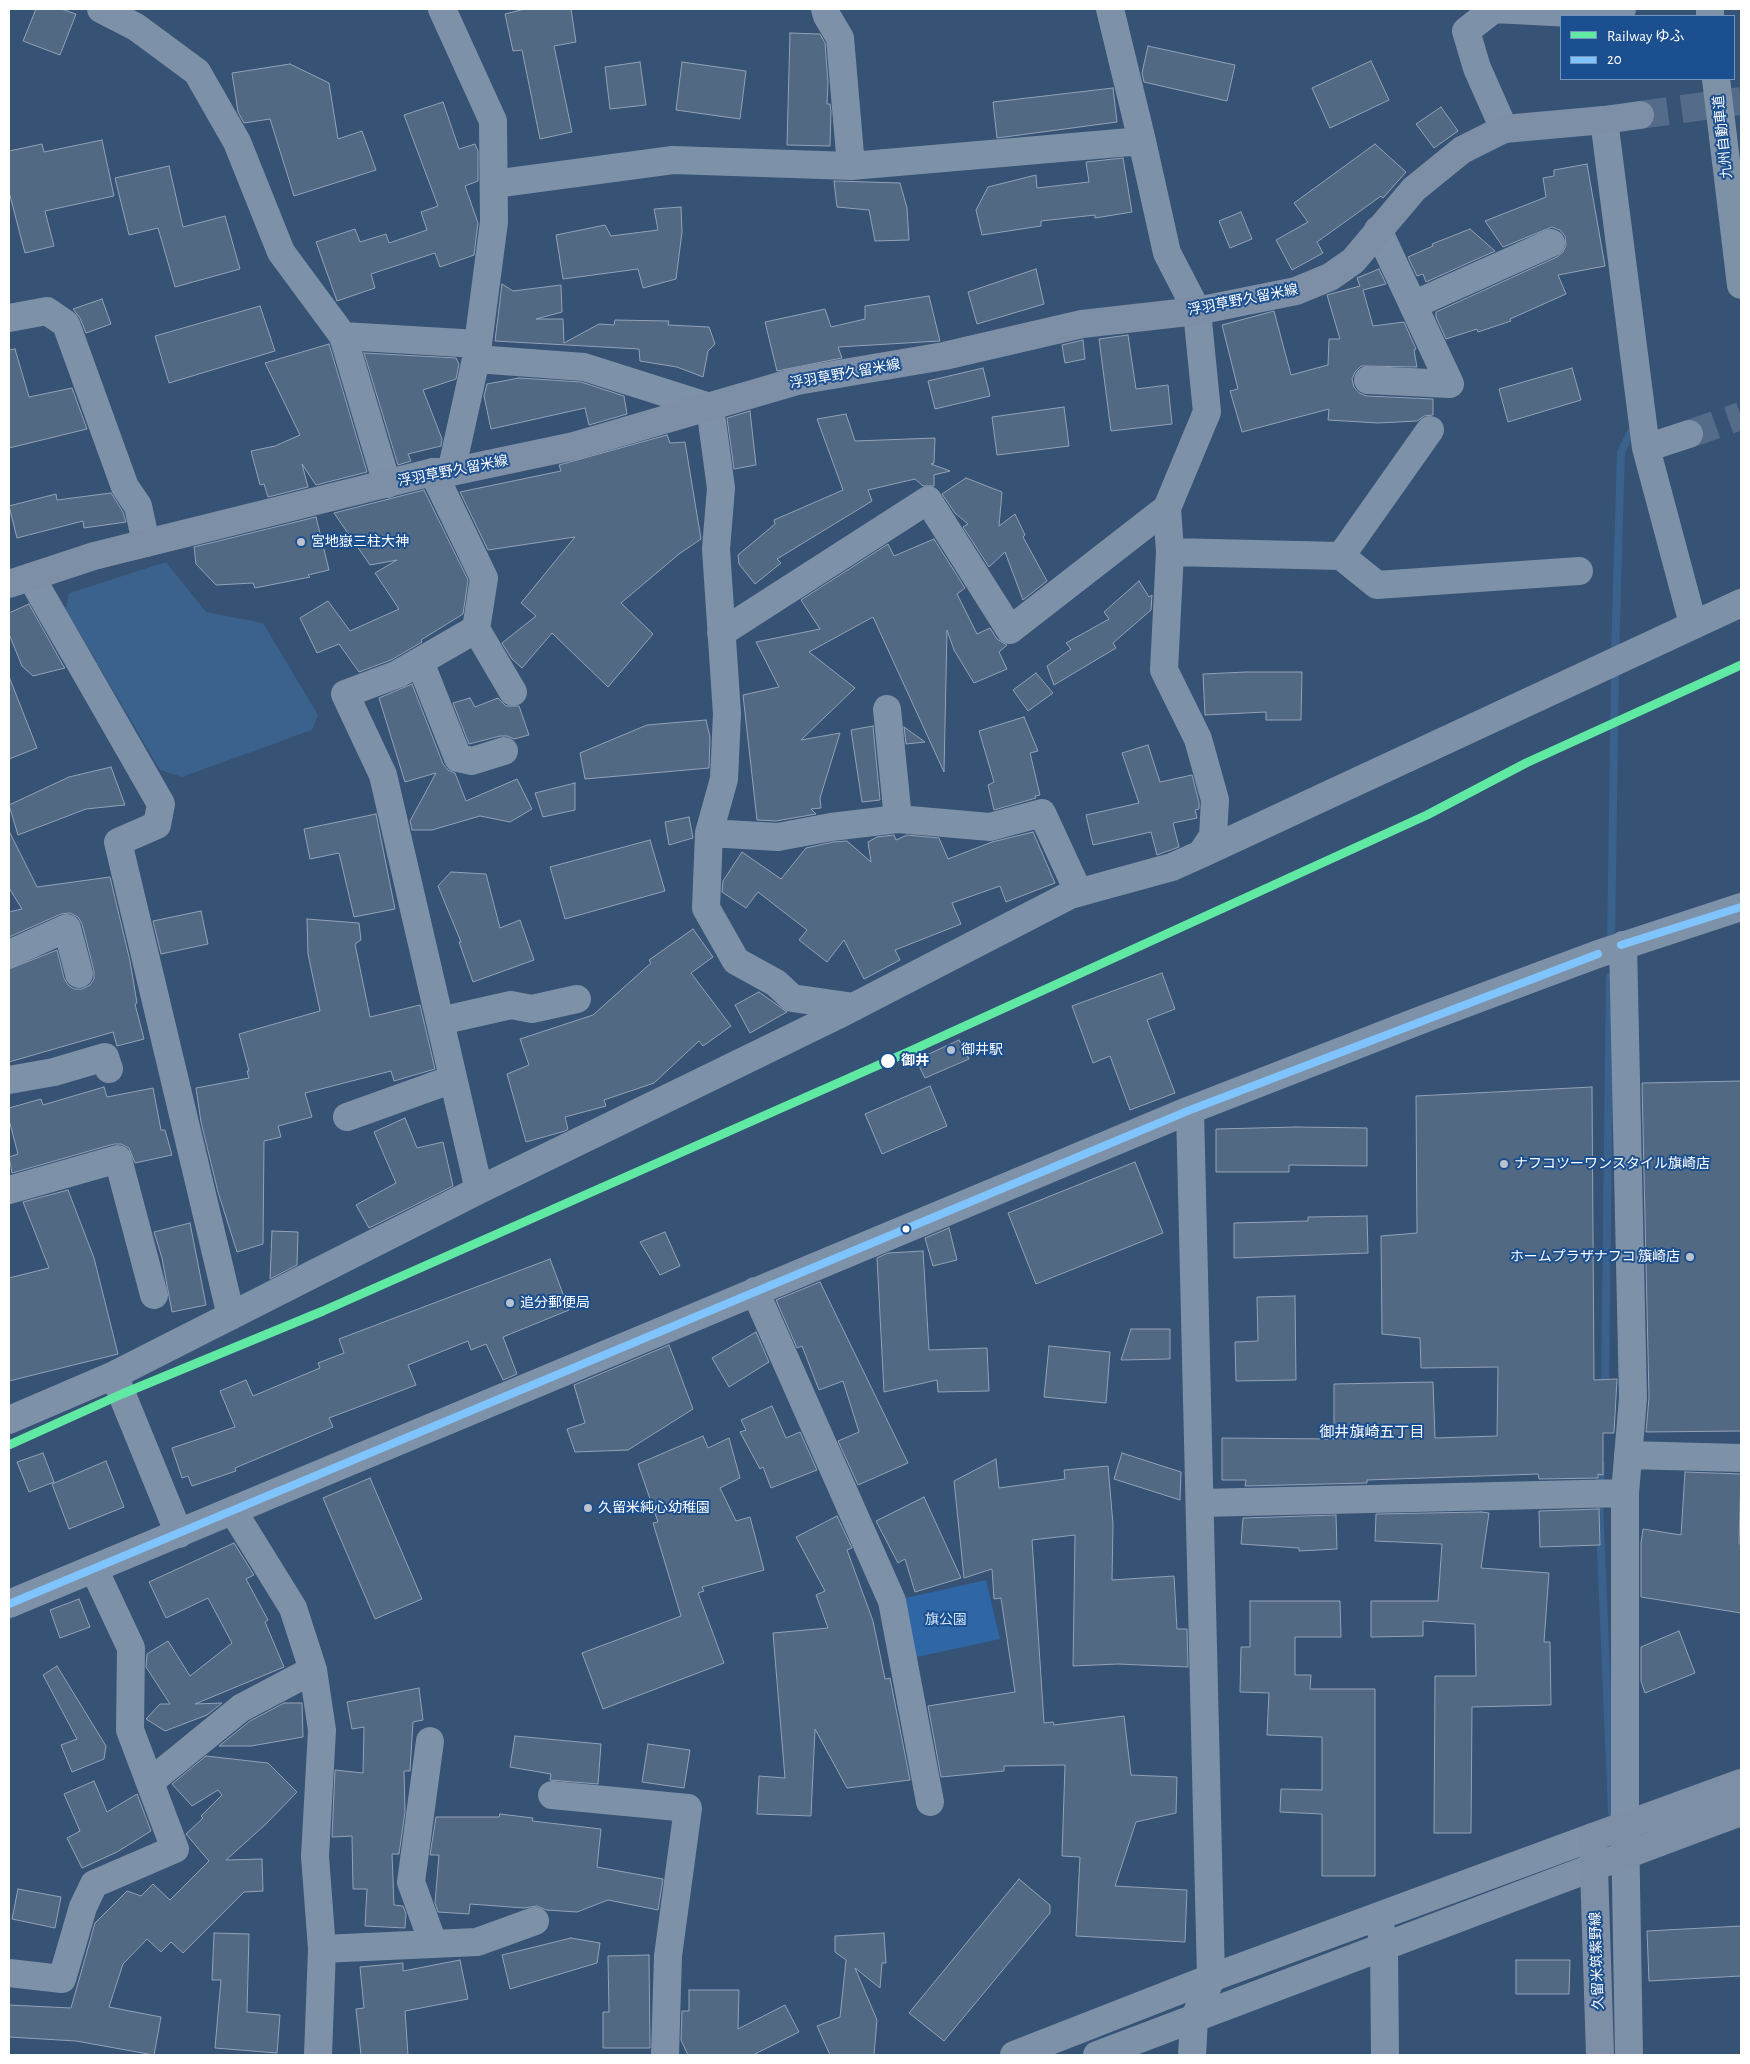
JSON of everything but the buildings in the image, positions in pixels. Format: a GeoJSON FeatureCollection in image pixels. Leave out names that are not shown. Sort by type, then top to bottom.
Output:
{"type":"FeatureCollection","features":[{"type":"Feature","properties":{"kind":"highway","name":"九州自動車道"},"geometry":{"type":"LineString","coordinates":[[1716,80],[1741,285]]}},
{"type":"Feature","properties":{"kind":"main road","name":"浮羽草野久留米線"},"geometry":{"type":"LineString","coordinates":[[20,581],[94,556],[388,484],[574,446],[797,381],[944,356],[1082,324],[1197,311],[1296,291],[1330,278],[1353,261],[1414,189],[1462,150],[1504,129],[1640,115]]}},
{"type":"Feature","properties":{"kind":"main road"},"geometry":{"type":"LineString","coordinates":[[1593,1837],[1741,1783]]}},
{"type":"Feature","properties":{"kind":"main road"},"geometry":{"type":"LineString","coordinates":[[1594,1867],[1741,1812]]}},
{"type":"Feature","properties":{"kind":"main road","name":"久留米筑紫野線"},"geometry":{"type":"LineString","coordinates":[[1593,1837],[1600,2055]]}},
{"type":"Feature","properties":{"kind":"street"},"geometry":{"type":"LineString","coordinates":[[101,9],[136,27],[198,72],[237,142],[281,252],[343,336],[388,484]]}},
{"type":"Feature","properties":{"kind":"street"},"geometry":{"type":"LineString","coordinates":[[442,9],[493,121],[494,184],[494,222],[477,352],[442,472],[484,578],[476,629],[513,692]]}},
{"type":"Feature","properties":{"kind":"street"},"geometry":{"type":"LineString","coordinates":[[825,9],[840,38],[851,166]]}},
{"type":"Feature","properties":{"kind":"street"},"geometry":{"type":"LineString","coordinates":[[1110,9],[1167,253],[1197,311],[1207,412],[1168,508],[1170,552],[1164,670],[1198,739],[1215,800],[1213,836],[1201,854]]}},
{"type":"Feature","properties":{"kind":"street"},"geometry":{"type":"LineString","coordinates":[[1504,129],[1477,68],[1466,31],[1494,9],[1610,15],[1622,9]]}},
{"type":"Feature","properties":{"kind":"street"},"geometry":{"type":"LineString","coordinates":[[1604,120],[1646,448],[1693,624]]}},
{"type":"Feature","properties":{"kind":"street"},"geometry":{"type":"LineString","coordinates":[[494,184],[673,160],[851,166],[1142,141]]}},
{"type":"Feature","properties":{"kind":"street"},"geometry":{"type":"LineString","coordinates":[[1368,380],[1450,384],[1378,230]]}},
{"type":"Feature","properties":{"kind":"street"},"geometry":{"type":"LineString","coordinates":[[1413,305],[1551,243]]}},
{"type":"Feature","properties":{"kind":"street"},"geometry":{"type":"LineString","coordinates":[[9,318],[47,311],[66,324],[125,487],[138,506],[146,544]]}},
{"type":"Feature","properties":{"kind":"street"},"geometry":{"type":"LineString","coordinates":[[343,336],[584,367],[710,407],[722,488],[716,549],[727,714],[724,779],[709,833],[706,908],[736,961],[776,983],[792,998],[854,1007]]}},
{"type":"Feature","properties":{"kind":"street"},"geometry":{"type":"LineString","coordinates":[[1341,556],[1430,430]]}},
{"type":"Feature","properties":{"kind":"street"},"geometry":{"type":"LineString","coordinates":[[1646,448],[1689,434]]}},
{"type":"Feature","properties":{"kind":"street"},"geometry":{"type":"LineString","coordinates":[[721,633],[928,500],[1010,630],[1168,508]]}},
{"type":"Feature","properties":{"kind":"street"},"geometry":{"type":"LineString","coordinates":[[1170,552],[1341,556],[1377,584],[1579,571]]}},
{"type":"Feature","properties":{"kind":"street"},"geometry":{"type":"LineString","coordinates":[[20,581],[161,804],[157,825],[118,842],[231,1316]]}},
{"type":"Feature","properties":{"kind":"street"},"geometry":{"type":"LineString","coordinates":[[9,1420],[114,1375],[478,1190],[854,1007],[1078,891],[1172,867],[1741,603]]}},
{"type":"Feature","properties":{"kind":"street"},"geometry":{"type":"LineString","coordinates":[[476,629],[398,674],[345,694],[383,775],[478,1190]]}},
{"type":"Feature","properties":{"kind":"street"},"geometry":{"type":"LineString","coordinates":[[420,662],[458,758],[472,761],[504,752]]}},
{"type":"Feature","properties":{"kind":"street"},"geometry":{"type":"LineString","coordinates":[[887,709],[898,819]]}},
{"type":"Feature","properties":{"kind":"street"},"geometry":{"type":"LineString","coordinates":[[709,833],[778,837],[831,827],[898,819],[990,827],[1042,813],[1078,891]]}},
{"type":"Feature","properties":{"kind":"street"},"geometry":{"type":"LineString","coordinates":[[9,1604],[1190,1110],[1421,1020],[1614,948],[1741,907]]}},
{"type":"Feature","properties":{"kind":"street"},"geometry":{"type":"LineString","coordinates":[[9,954],[67,928],[79,974]]}},
{"type":"Feature","properties":{"kind":"street"},"geometry":{"type":"LineString","coordinates":[[1614,948],[1633,1398],[1625,1493],[1625,1826],[1629,2055]]}},
{"type":"Feature","properties":{"kind":"street"},"geometry":{"type":"LineString","coordinates":[[440,1021],[511,1005],[532,1009],[577,999]]}},
{"type":"Feature","properties":{"kind":"street"},"geometry":{"type":"LineString","coordinates":[[9,1080],[54,1072],[105,1057],[109,1069]]}},
{"type":"Feature","properties":{"kind":"street"},"geometry":{"type":"LineString","coordinates":[[347,1117],[453,1079]]}},
{"type":"Feature","properties":{"kind":"street"},"geometry":{"type":"LineString","coordinates":[[1190,1110],[1211,1978],[1194,2020],[1192,2055]]}},
{"type":"Feature","properties":{"kind":"street"},"geometry":{"type":"LineString","coordinates":[[9,1190],[118,1159],[154,1296]]}},
{"type":"Feature","properties":{"kind":"street"},"geometry":{"type":"LineString","coordinates":[[755,1291],[892,1601],[930,1802]]}},
{"type":"Feature","properties":{"kind":"street"},"geometry":{"type":"LineString","coordinates":[[114,1375],[179,1534]]}},
{"type":"Feature","properties":{"kind":"street"},"geometry":{"type":"LineString","coordinates":[[1628,1455],[1741,1458]]}},
{"type":"Feature","properties":{"kind":"street"},"geometry":{"type":"LineString","coordinates":[[1200,1503],[1625,1493]]}},
{"type":"Feature","properties":{"kind":"street"},"geometry":{"type":"LineString","coordinates":[[233,1511],[293,1608],[313,1670],[322,1730],[315,1856],[322,1949],[318,2055]]}},
{"type":"Feature","properties":{"kind":"street"},"geometry":{"type":"LineString","coordinates":[[9,1973],[62,1979],[83,1907],[94,1884],[175,1849],[130,1730],[131,1648],[94,1569]]}},
{"type":"Feature","properties":{"kind":"street"},"geometry":{"type":"LineString","coordinates":[[150,1782],[241,1708],[313,1670]]}},
{"type":"Feature","properties":{"kind":"street"},"geometry":{"type":"LineString","coordinates":[[430,1741],[411,1882],[433,1942]]}},
{"type":"Feature","properties":{"kind":"street"},"geometry":{"type":"LineString","coordinates":[[552,1795],[688,1808],[668,1956],[665,2055]]}},
{"type":"Feature","properties":{"kind":"street"},"geometry":{"type":"LineString","coordinates":[[1014,2055],[1211,1978],[1593,1837]]}},
{"type":"Feature","properties":{"kind":"street"},"geometry":{"type":"LineString","coordinates":[[1097,2055],[1194,2020],[1594,1867]]}},
{"type":"Feature","properties":{"kind":"street"},"geometry":{"type":"LineString","coordinates":[[1380,1916],[1384,1947],[1385,2055]]}},
{"type":"Feature","properties":{"kind":"street"},"geometry":{"type":"LineString","coordinates":[[322,1949],[433,1942],[476,1942],[535,1921]]}},
{"type":"Feature","properties":{"kind":"green space","name":"旗公園"},"geometry":{"type":"Polygon","coordinates":[[[986,1580],[1000,1639],[903,1660],[892,1601],[986,1580]]]}},
{"type":"Feature","properties":{"kind":"shaded area"},"geometry":{"type":"Polygon","coordinates":[[[166,562],[206,612],[263,623],[318,715],[312,730],[182,777],[160,770],[66,610],[69,593],[166,562]]]}},
{"type":"Feature","properties":{"kind":"waterway"},"geometry":{"type":"LineString","coordinates":[[1615,656],[1621,452],[1633,428]]}},
{"type":"Feature","properties":{"kind":"waterway"},"geometry":{"type":"LineString","coordinates":[[1611,946],[1615,667]]}},
{"type":"Feature","properties":{"kind":"waterway"},"geometry":{"type":"LineString","coordinates":[[1605,1388],[1610,977]]}},
{"type":"Feature","properties":{"kind":"waterway"},"geometry":{"type":"LineString","coordinates":[[1601,1465],[1599,1501],[1612,1813]]}},
{"type":"Feature","properties":{"kind":"tunnel"},"geometry":{"type":"LineString","coordinates":[[1640,115],[1741,101]]}},
{"type":"Feature","properties":{"kind":"tunnel"},"geometry":{"type":"LineString","coordinates":[[1689,434],[1741,416]]}},
{"type":"Feature","properties":{"kind":"rail line","name":"ゆふ"},"geometry":{"type":"LineString","coordinates":[[9,1445],[122,1394],[323,1311],[908,1052],[1427,815],[1526,763],[1741,665]]}},
{"type":"Feature","properties":{"kind":"transit line","name":"20"},"geometry":{"type":"LineString","coordinates":[[1621,945],[1741,907]]}},
{"type":"Feature","properties":{"kind":"transit line","name":"20"},"geometry":{"type":"LineString","coordinates":[[9,1604],[1190,1110],[1598,954]]}},
{"type":"Feature","properties":{"kind":"place","name":"宮地嶽三柱大神"},"geometry":{"type":"Point","coordinates":[301,542]}},
{"type":"Feature","properties":{"kind":"place","name":"御井駅"},"geometry":{"type":"Point","coordinates":[951,1050]}},
{"type":"Feature","properties":{"kind":"place","name":"御井"},"geometry":{"type":"Point","coordinates":[888,1061]}},
{"type":"Feature","properties":{"kind":"place","name":"ナフコツーワンスタイル旗崎店"},"geometry":{"type":"Point","coordinates":[1504,1164]}},
{"type":"Feature","properties":{"kind":"place","name":"ホームプラザナフコ 籏崎店"},"geometry":{"type":"Point","coordinates":[1690,1257]}},
{"type":"Feature","properties":{"kind":"place","name":"追分郵便局"},"geometry":{"type":"Point","coordinates":[510,1303]}},
{"type":"Feature","properties":{"kind":"place","name":"久留米純心幼稚園"},"geometry":{"type":"Point","coordinates":[588,1508]}},
{"type":"Feature","properties":{"kind":"district","name":"御井旗崎五丁目"},"geometry":{"type":"Point","coordinates":[1372,1432]}}]}
